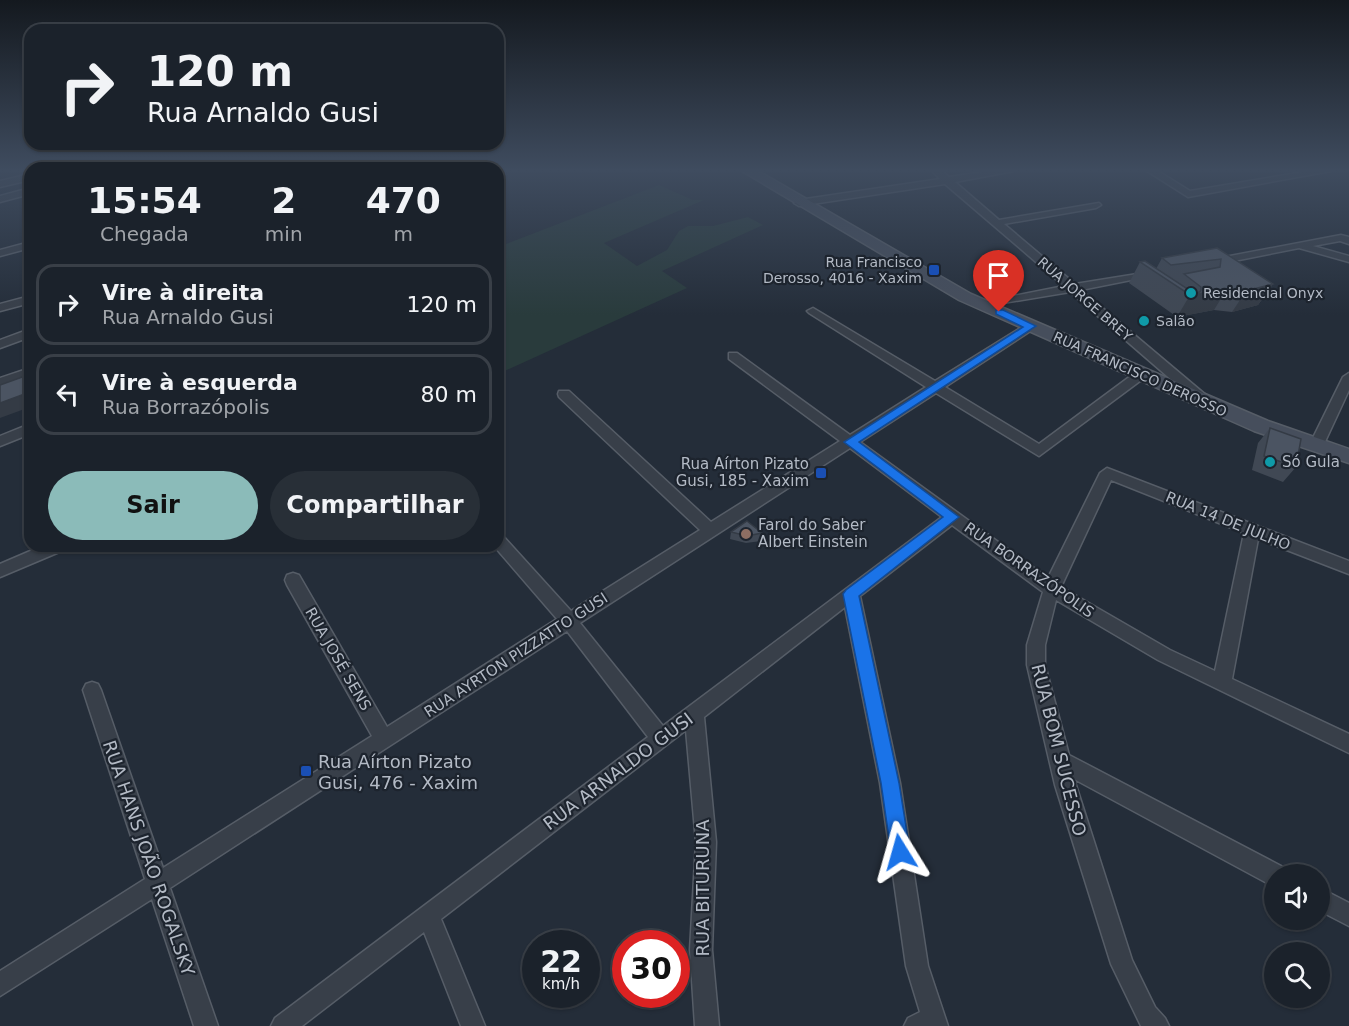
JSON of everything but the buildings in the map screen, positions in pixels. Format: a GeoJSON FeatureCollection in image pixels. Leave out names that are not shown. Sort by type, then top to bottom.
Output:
{"type":"FeatureCollection","features":[{"type":"Feature","properties":{"kind":"main road","name":"RUA FRANCISCO DEROSSO"},"geometry":{"type":"LineString","coordinates":[[826,219],[928,278],[983,305],[1206,403],[1316,446],[1349,456]]}},
{"type":"Feature","properties":{"kind":"street","name":"RUA JORGE BREY"},"geometry":{"type":"LineString","coordinates":[[991,219],[1206,403]]}},
{"type":"Feature","properties":{"kind":"street"},"geometry":{"type":"LineString","coordinates":[[996,223],[1019,219]]}},
{"type":"Feature","properties":{"kind":"street"},"geometry":{"type":"LineString","coordinates":[[1198,265],[1341,238],[1349,241]]}},
{"type":"Feature","properties":{"kind":"street"},"geometry":{"type":"LineString","coordinates":[[1299,245],[1349,259]]}},
{"type":"Feature","properties":{"kind":"street"},"geometry":{"type":"LineString","coordinates":[[0,254],[24,247]]}},
{"type":"Feature","properties":{"kind":"street"},"geometry":{"type":"LineString","coordinates":[[983,305],[1167,270]]}},
{"type":"Feature","properties":{"kind":"street"},"geometry":{"type":"LineString","coordinates":[[1136,276],[1149,286]]}},
{"type":"Feature","properties":{"kind":"street"},"geometry":{"type":"LineString","coordinates":[[0,309],[24,301]]}},
{"type":"Feature","properties":{"kind":"street"},"geometry":{"type":"LineString","coordinates":[[813,310],[1039,451],[1140,375]]}},
{"type":"Feature","properties":{"kind":"street","name":"RUA AYRTON PIZZATTO GUSI"},"geometry":{"type":"LineString","coordinates":[[0,984],[1031,326]]}},
{"type":"Feature","properties":{"kind":"street"},"geometry":{"type":"LineString","coordinates":[[0,344],[24,335]]}},
{"type":"Feature","properties":{"kind":"street","name":"RUA BORRAZÓPOLIS"},"geometry":{"type":"LineString","coordinates":[[733,356],[1051,589],[1130,636],[1349,744]]}},
{"type":"Feature","properties":{"kind":"street"},"geometry":{"type":"LineString","coordinates":[[0,382],[24,374]]}},
{"type":"Feature","properties":{"kind":"street"},"geometry":{"type":"LineString","coordinates":[[1316,446],[1349,377]]}},
{"type":"Feature","properties":{"kind":"street"},"geometry":{"type":"LineString","coordinates":[[564,394],[711,531]]}},
{"type":"Feature","properties":{"kind":"street"},"geometry":{"type":"LineString","coordinates":[[0,441],[24,431]]}},
{"type":"Feature","properties":{"kind":"street","name":"RUA 14 DE JULHO"},"geometry":{"type":"LineString","coordinates":[[1107,473],[1349,568]]}},
{"type":"Feature","properties":{"kind":"street","name":"RUA BOM SUCESSO"},"geometry":{"type":"LineString","coordinates":[[1107,473],[1051,589],[1035,652],[1062,762],[1065,785],[1122,964],[1147,1015],[1157,1026]]}},
{"type":"Feature","properties":{"kind":"street","name":"RUA ARNALDO GUSI"},"geometry":{"type":"LineString","coordinates":[[283,1026],[952,517]]}},
{"type":"Feature","properties":{"kind":"street"},"geometry":{"type":"LineString","coordinates":[[1222,683],[1252,530]]}},
{"type":"Feature","properties":{"kind":"street"},"geometry":{"type":"LineString","coordinates":[[504,547],[569,621],[660,739]]}},
{"type":"Feature","properties":{"kind":"street"},"geometry":{"type":"LineString","coordinates":[[0,571],[44,552]]}},
{"type":"Feature","properties":{"kind":"street","name":"RUA JOSÉ SENS"},"geometry":{"type":"LineString","coordinates":[[293,580],[384,739]]}},
{"type":"Feature","properties":{"kind":"street"},"geometry":{"type":"LineString","coordinates":[[851,594],[890,783],[917,966],[928,1024]]}},
{"type":"Feature","properties":{"kind":"street","name":"RUA HANS JOÃO ROGALSKY"},"geometry":{"type":"LineString","coordinates":[[92,690],[206,1026]]}},
{"type":"Feature","properties":{"kind":"street","name":"RUA BITURUNA"},"geometry":{"type":"LineString","coordinates":[[694,714],[706,842],[701,950],[707,1026]]}},
{"type":"Feature","properties":{"kind":"street"},"geometry":{"type":"LineString","coordinates":[[1062,762],[1264,869]]}},
{"type":"Feature","properties":{"kind":"street"},"geometry":{"type":"LineString","coordinates":[[1330,905],[1349,915]]}},
{"type":"Feature","properties":{"kind":"street"},"geometry":{"type":"LineString","coordinates":[[428,915],[473,1026]]}},
{"type":"Feature","properties":{"kind":"shaded area"},"geometry":{"type":"Polygon","coordinates":[[[571,219],[660,219],[604,243],[637,266],[667,250],[679,231],[688,226],[713,226],[741,219],[752,219],[763,225],[662,271],[687,288],[504,371],[504,245],[571,219]]]}},
{"type":"Feature","properties":{"kind":"place","name":"Rua Francisco Derosso, 4016 - Xaxim"},"geometry":{"type":"Point","coordinates":[934,270]}},
{"type":"Feature","properties":{"kind":"place","name":"Residencial Onyx"},"geometry":{"type":"Point","coordinates":[1191,293]}},
{"type":"Feature","properties":{"kind":"place","name":"Salão"},"geometry":{"type":"Point","coordinates":[1144,321]}},
{"type":"Feature","properties":{"kind":"place","name":"Só Gula"},"geometry":{"type":"Point","coordinates":[1270,462]}},
{"type":"Feature","properties":{"kind":"place","name":"Rua Aírton Pizato Gusi, 185 - Xaxim"},"geometry":{"type":"Point","coordinates":[821,473]}},
{"type":"Feature","properties":{"kind":"place","name":"Farol do Saber Albert Einstein"},"geometry":{"type":"Point","coordinates":[746,534]}},
{"type":"Feature","properties":{"kind":"place","name":"Rua Aírton Pizato Gusi, 476 - Xaxim"},"geometry":{"type":"Point","coordinates":[306,771]}},
{"type":"Feature","properties":{"kind":"route"},"geometry":{"type":"LineString","coordinates":[[900,852],[890,783],[851,594],[952,517],[850,442],[1031,326],[999,312]]}}]}
